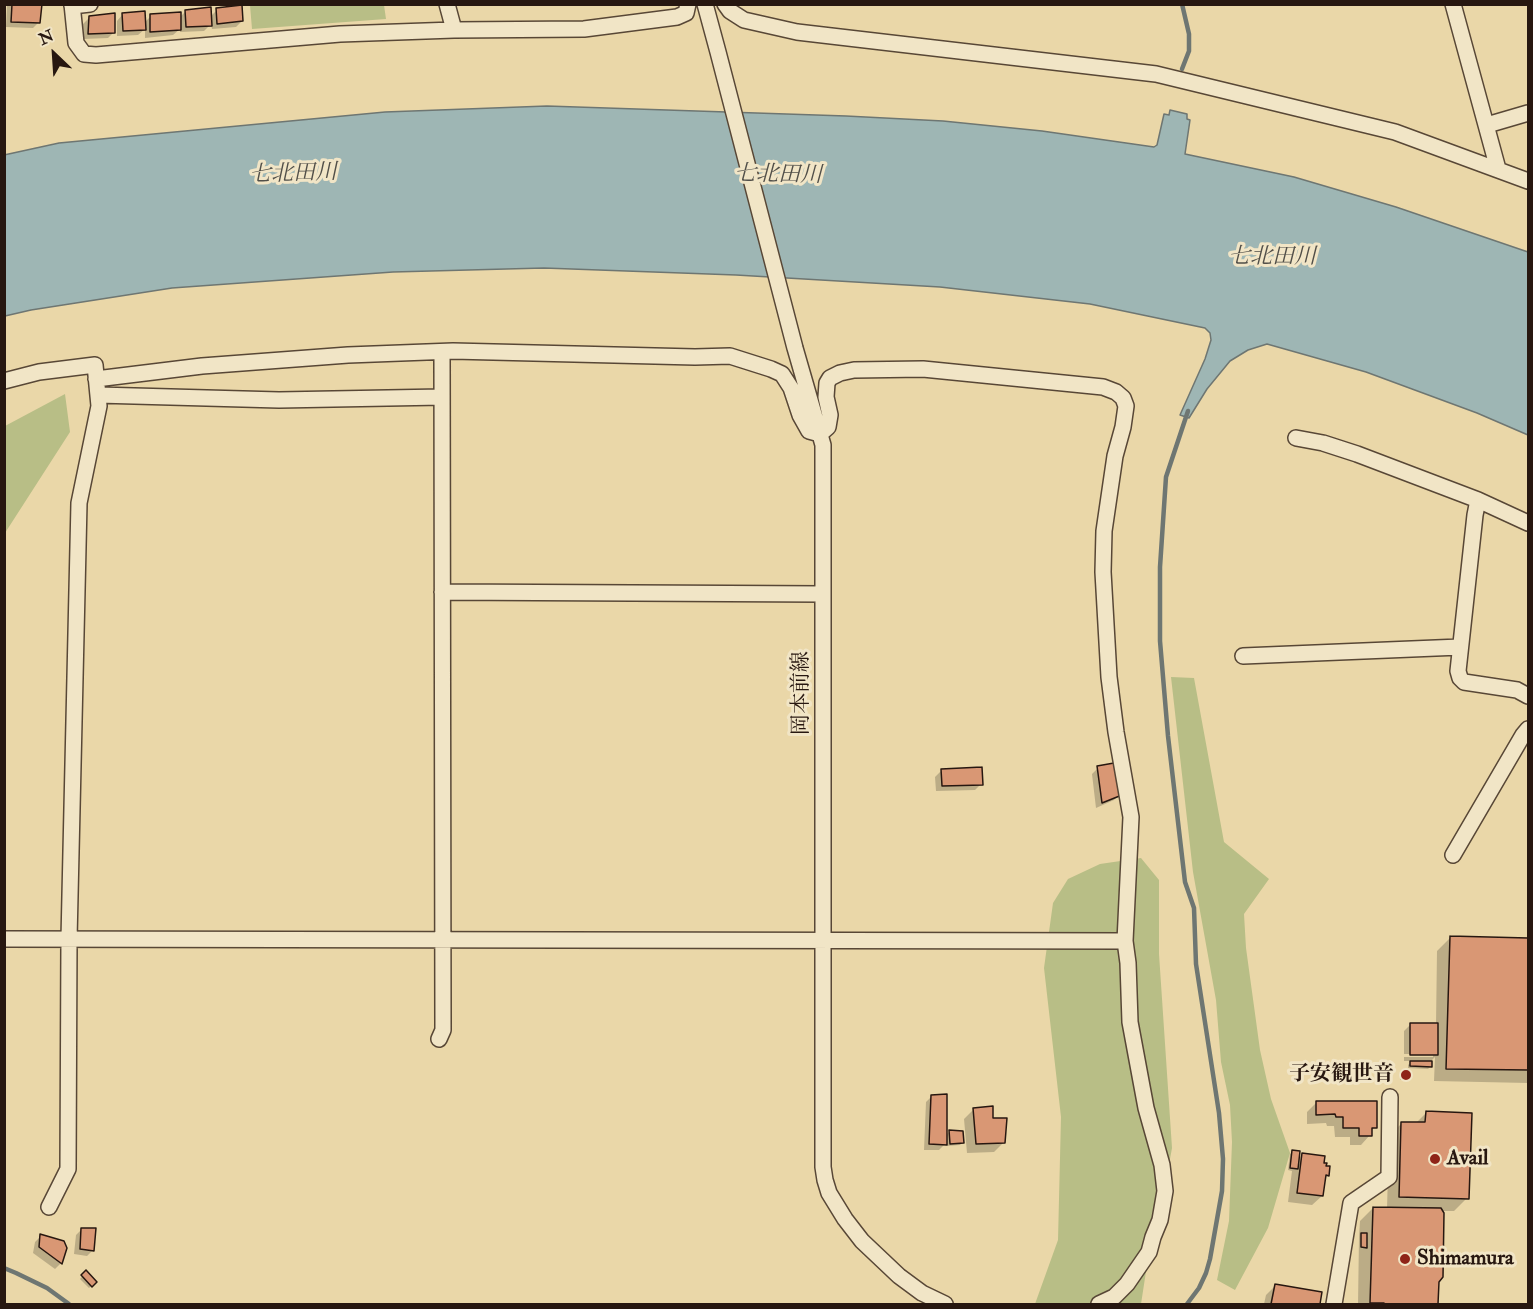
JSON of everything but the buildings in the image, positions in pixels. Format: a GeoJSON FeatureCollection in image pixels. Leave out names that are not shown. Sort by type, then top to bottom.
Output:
{"type":"FeatureCollection","features":[{"type":"Feature","properties":{"kind":"street"},"geometry":{"type":"LineString","coordinates":[[90,4],[72,5],[76,43],[84,54],[96,55],[340,34],[584,29],[677,17],[686,13],[688,4]]}},
{"type":"Feature","properties":{"kind":"street"},"geometry":{"type":"LineString","coordinates":[[447,4],[454,30]]}},
{"type":"Feature","properties":{"kind":"street"},"geometry":{"type":"LineString","coordinates":[[705,4],[821,440]]}},
{"type":"Feature","properties":{"kind":"street"},"geometry":{"type":"LineString","coordinates":[[725,4],[730,11],[744,20],[797,32],[1156,74],[1395,132],[1528,181]]}},
{"type":"Feature","properties":{"kind":"street"},"geometry":{"type":"LineString","coordinates":[[1453,4],[1498,170]]}},
{"type":"Feature","properties":{"kind":"street"},"geometry":{"type":"LineString","coordinates":[[1487,125],[1528,113]]}},
{"type":"Feature","properties":{"kind":"street"},"geometry":{"type":"LineString","coordinates":[[96,379],[213,365],[348,355],[442,352],[730,356],[782,374],[791,388],[800,415],[810,431],[821,440]]}},
{"type":"Feature","properties":{"kind":"street"},"geometry":{"type":"LineString","coordinates":[[438,1039],[443,1030],[442,352]]}},
{"type":"Feature","properties":{"kind":"street"},"geometry":{"type":"LineString","coordinates":[[4,381],[39,372],[95,365],[99,405],[79,503],[69,939],[68,1169],[49,1207]]}},
{"type":"Feature","properties":{"kind":"street"},"geometry":{"type":"LineString","coordinates":[[821,440],[828,427],[830,415],[826,397],[827,383],[830,378],[840,373],[854,370],[923,369],[1102,387],[1116,392],[1123,398],[1126,406],[1115,456],[1104,531],[1103,572],[1109,677],[1131,817],[1125,941],[1130,1022],[1146,1108],[1162,1165],[1165,1191],[1160,1220],[1149,1252],[1127,1284],[1114,1297],[1099,1305]]}},
{"type":"Feature","properties":{"kind":"street"},"geometry":{"type":"LineString","coordinates":[[98,395],[279,400],[442,397]]}},
{"type":"Feature","properties":{"kind":"street"},"geometry":{"type":"LineString","coordinates":[[1296,438],[1323,443],[1357,454],[1478,500],[1528,523]]}},
{"type":"Feature","properties":{"kind":"street","name":"岡本前線"},"geometry":{"type":"LineString","coordinates":[[821,440],[823,1167],[829,1193],[844,1219],[862,1241],[899,1276],[922,1293],[945,1305]]}},
{"type":"Feature","properties":{"kind":"street"},"geometry":{"type":"LineString","coordinates":[[1478,500],[1458,671],[1464,682],[1517,690],[1528,696]]}},
{"type":"Feature","properties":{"kind":"street"},"geometry":{"type":"LineString","coordinates":[[442,592],[823,594]]}},
{"type":"Feature","properties":{"kind":"street"},"geometry":{"type":"LineString","coordinates":[[1242,656],[1460,647]]}},
{"type":"Feature","properties":{"kind":"street"},"geometry":{"type":"LineString","coordinates":[[1453,855],[1528,729]]}},
{"type":"Feature","properties":{"kind":"street"},"geometry":{"type":"LineString","coordinates":[[4,939],[1125,941]]}},
{"type":"Feature","properties":{"kind":"street"},"geometry":{"type":"LineString","coordinates":[[1334,1305],[1351,1203],[1389,1177],[1390,1097]]}},
{"type":"Feature","properties":{"kind":"green space"},"geometry":{"type":"Polygon","coordinates":[[[250,5],[384,5],[386,19],[252,29],[250,5]]]}},
{"type":"Feature","properties":{"kind":"green space"},"geometry":{"type":"Polygon","coordinates":[[[65,394],[70,432],[5,533],[5,426],[65,394]]]}},
{"type":"Feature","properties":{"kind":"green space"},"geometry":{"type":"Polygon","coordinates":[[[1171,677],[1194,678],[1224,842],[1269,879],[1244,914],[1246,948],[1260,1050],[1271,1099],[1290,1153],[1268,1228],[1235,1290],[1217,1280],[1229,1221],[1232,1142],[1230,1105],[1221,1062],[1216,1000],[1193,872],[1171,677]]]}},
{"type":"Feature","properties":{"kind":"green space"},"geometry":{"type":"Polygon","coordinates":[[[1141,858],[1159,880],[1159,954],[1172,1148],[1157,1229],[1149,1252],[1141,1304],[1035,1304],[1058,1240],[1061,1117],[1044,968],[1053,903],[1068,879],[1100,864],[1141,858]]]}},
{"type":"Feature","properties":{"kind":"water","name":"七北田川"},"geometry":{"type":"Polygon","coordinates":[[[547,106],[943,121],[1042,131],[1154,147],[1157,145],[1164,114],[1169,115],[1170,110],[1187,114],[1187,119],[1190,120],[1185,154],[1294,177],[1396,207],[1528,252],[1528,435],[1477,413],[1366,372],[1267,344],[1248,350],[1230,361],[1207,389],[1189,418],[1180,415],[1211,340],[1210,333],[1205,328],[1090,304],[940,287],[736,275],[544,268],[393,272],[172,288],[5,316],[4,155],[59,143],[385,112],[547,106]]]}},
{"type":"Feature","properties":{"kind":"waterway"},"geometry":{"type":"LineString","coordinates":[[1182,4],[1189,34],[1189,51],[1182,69]]}},
{"type":"Feature","properties":{"kind":"waterway"},"geometry":{"type":"LineString","coordinates":[[1187,1304],[1199,1288],[1210,1259],[1222,1191],[1223,1159],[1219,1113],[1196,964],[1194,908],[1185,882],[1168,736],[1160,641],[1160,567],[1166,477],[1188,411]]}},
{"type":"Feature","properties":{"kind":"waterway"},"geometry":{"type":"LineString","coordinates":[[4,1268],[47,1288],[69,1304]]}},
{"type":"Feature","properties":{"kind":"place","name":"子安観世音"},"geometry":{"type":"Point","coordinates":[1406,1075]}},
{"type":"Feature","properties":{"kind":"place","name":"Avail"},"geometry":{"type":"Point","coordinates":[1435,1159]}},
{"type":"Feature","properties":{"kind":"place","name":"Shimamura"},"geometry":{"type":"Point","coordinates":[1405,1259]}}]}
